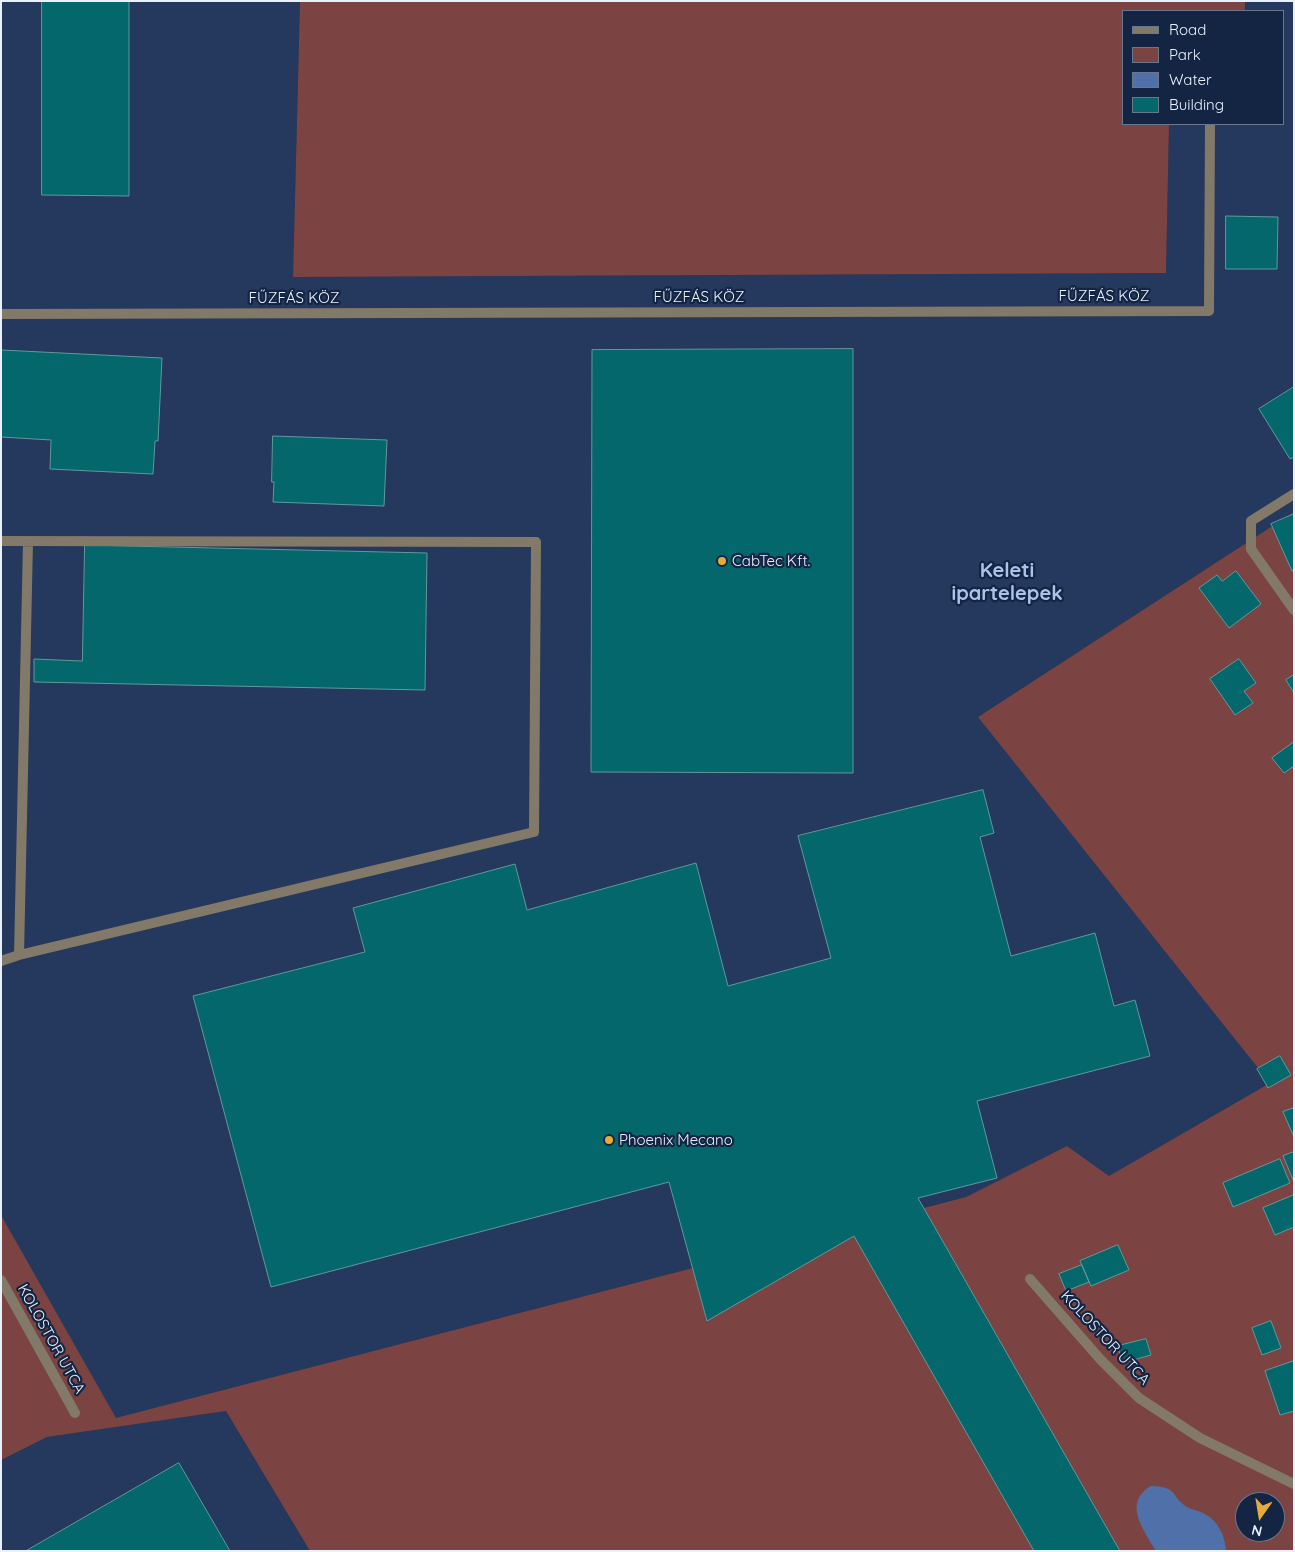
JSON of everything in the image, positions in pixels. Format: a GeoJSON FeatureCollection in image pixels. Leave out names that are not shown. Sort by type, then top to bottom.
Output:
{"type":"FeatureCollection","features":[{"type":"Feature","properties":{"kind":"street","name":"FŰZFÁS KÖZ"},"geometry":{"type":"LineString","coordinates":[[1,314],[1209,311],[1210,125]]}},
{"type":"Feature","properties":{"kind":"street"},"geometry":{"type":"LineString","coordinates":[[1294,494],[1251,521],[1250,549],[1294,610]]}},
{"type":"Feature","properties":{"kind":"street"},"geometry":{"type":"LineString","coordinates":[[1,542],[536,542],[534,832],[19,955],[1,961]]}},
{"type":"Feature","properties":{"kind":"street"},"geometry":{"type":"LineString","coordinates":[[19,955],[28,542]]}},
{"type":"Feature","properties":{"kind":"street","name":"KOLOSTOR UTCA"},"geometry":{"type":"LineString","coordinates":[[1030,1279],[1100,1359],[1139,1398],[1200,1438],[1294,1484]]}},
{"type":"Feature","properties":{"kind":"street","name":"KOLOSTOR UTCA"},"geometry":{"type":"LineString","coordinates":[[1,1280],[75,1414]]}},
{"type":"Feature","properties":{"kind":"shaded area"},"geometry":{"type":"Polygon","coordinates":[[[1,1],[300,1],[293,277],[1166,273],[1169,125],[1285,125],[1285,10],[1245,10],[1245,1],[1294,1],[1294,512],[978,717],[1270,1083],[1109,1176],[1067,1146],[966,1197],[116,1419],[1,1215],[1,1]]]}},
{"type":"Feature","properties":{"kind":"shaded area"},"geometry":{"type":"Polygon","coordinates":[[[226,1411],[310,1551],[1,1551],[1,1460],[47,1437],[226,1411]]]}},
{"type":"Feature","properties":{"kind":"green space"},"geometry":{"type":"Polygon","coordinates":[[[300,1],[1245,1],[1245,10],[1122,10],[1122,125],[1169,125],[1166,273],[293,277],[300,1]]]}},
{"type":"Feature","properties":{"kind":"green space"},"geometry":{"type":"Polygon","coordinates":[[[1294,512],[1294,1551],[310,1551],[226,1411],[47,1437],[1,1460],[1,1215],[116,1418],[966,1197],[1067,1146],[1109,1176],[1270,1083],[978,717],[1294,512]]]}},
{"type":"Feature","properties":{"kind":"water"},"geometry":{"type":"Polygon","coordinates":[[[1151,1486],[1170,1490],[1187,1507],[1210,1517],[1220,1530],[1226,1551],[1156,1551],[1141,1526],[1137,1508],[1138,1500],[1142,1493],[1151,1486]]]}},
{"type":"Feature","properties":{"kind":"building"},"geometry":{"type":"Polygon","coordinates":[[[42,1],[129,1],[129,196],[42,195],[42,1]]]}},
{"type":"Feature","properties":{"kind":"building"},"geometry":{"type":"Polygon","coordinates":[[[1226,216],[1278,217],[1277,269],[1226,269],[1226,216]]]}},
{"type":"Feature","properties":{"kind":"building","name":"CabTec Kft."},"geometry":{"type":"Polygon","coordinates":[[[853,349],[853,773],[591,772],[592,350],[853,349]]]}},
{"type":"Feature","properties":{"kind":"building"},"geometry":{"type":"Polygon","coordinates":[[[1,350],[162,358],[158,441],[155,441],[153,474],[50,469],[51,440],[1,437],[1,350]]]}},
{"type":"Feature","properties":{"kind":"building"},"geometry":{"type":"Polygon","coordinates":[[[1294,387],[1294,457],[1290,459],[1259,409],[1294,387]]]}},
{"type":"Feature","properties":{"kind":"building"},"geometry":{"type":"Polygon","coordinates":[[[273,436],[387,440],[384,506],[273,502],[273,436]]]}},
{"type":"Feature","properties":{"kind":"building"},"geometry":{"type":"Polygon","coordinates":[[[1294,514],[1294,570],[1292,571],[1271,524],[1294,514]]]}},
{"type":"Feature","properties":{"kind":"building"},"geometry":{"type":"Polygon","coordinates":[[[85,545],[427,553],[425,690],[34,682],[34,659],[82,661],[85,545]]]}},
{"type":"Feature","properties":{"kind":"building"},"geometry":{"type":"Polygon","coordinates":[[[1236,571],[1261,604],[1229,628],[1199,588],[1217,575],[1222,581],[1236,571]]]}},
{"type":"Feature","properties":{"kind":"building"},"geometry":{"type":"Polygon","coordinates":[[[1239,659],[1256,683],[1244,691],[1253,703],[1235,715],[1210,679],[1239,659]]]}},
{"type":"Feature","properties":{"kind":"building"},"geometry":{"type":"Polygon","coordinates":[[[1294,675],[1294,693],[1286,680],[1294,675]]]}},
{"type":"Feature","properties":{"kind":"building"},"geometry":{"type":"Polygon","coordinates":[[[1294,742],[1294,766],[1284,773],[1272,758],[1294,742]]]}},
{"type":"Feature","properties":{"kind":"building","name":"Phoenix Mecano"},"geometry":{"type":"Polygon","coordinates":[[[983,790],[994,833],[980,837],[1011,956],[1095,933],[1114,1006],[1135,1000],[1150,1056],[977,1101],[997,1178],[918,1198],[1120,1551],[1034,1551],[854,1236],[707,1321],[669,1182],[271,1287],[193,996],[365,952],[353,908],[515,864],[527,910],[696,863],[728,986],[831,958],[798,836],[983,790]]]}},
{"type":"Feature","properties":{"kind":"building"},"geometry":{"type":"Polygon","coordinates":[[[1280,1056],[1291,1075],[1268,1088],[1257,1069],[1280,1056]]]}},
{"type":"Feature","properties":{"kind":"building"},"geometry":{"type":"Polygon","coordinates":[[[1294,1108],[1294,1137],[1283,1112],[1294,1108]]]}},
{"type":"Feature","properties":{"kind":"building"},"geometry":{"type":"Polygon","coordinates":[[[1294,1152],[1294,1182],[1283,1156],[1294,1152]]]}},
{"type":"Feature","properties":{"kind":"building"},"geometry":{"type":"Polygon","coordinates":[[[1280,1159],[1290,1183],[1233,1207],[1223,1183],[1280,1159]]]}},
{"type":"Feature","properties":{"kind":"building"},"geometry":{"type":"Polygon","coordinates":[[[1294,1195],[1294,1227],[1275,1235],[1263,1208],[1294,1195]]]}},
{"type":"Feature","properties":{"kind":"building"},"geometry":{"type":"Polygon","coordinates":[[[1118,1245],[1129,1270],[1091,1286],[1080,1261],[1118,1245]]]}},
{"type":"Feature","properties":{"kind":"building"},"geometry":{"type":"Polygon","coordinates":[[[1082,1265],[1089,1282],[1066,1291],[1059,1274],[1082,1265]]]}},
{"type":"Feature","properties":{"kind":"building"},"geometry":{"type":"Polygon","coordinates":[[[1271,1321],[1281,1348],[1262,1355],[1252,1328],[1271,1321]]]}},
{"type":"Feature","properties":{"kind":"building"},"geometry":{"type":"Polygon","coordinates":[[[1146,1339],[1151,1355],[1122,1363],[1118,1346],[1146,1339]]]}},
{"type":"Feature","properties":{"kind":"building"},"geometry":{"type":"Polygon","coordinates":[[[1294,1361],[1294,1411],[1280,1415],[1265,1371],[1294,1361]]]}},
{"type":"Feature","properties":{"kind":"building"},"geometry":{"type":"Polygon","coordinates":[[[179,1463],[230,1551],[26,1551],[179,1463]]]}},
{"type":"Feature","properties":{"kind":"place","name":"CabTec Kft."},"geometry":{"type":"Point","coordinates":[722,561]}},
{"type":"Feature","properties":{"kind":"place","name":"Phoenix Mecano"},"geometry":{"type":"Point","coordinates":[609,1140]}},
{"type":"Feature","properties":{"kind":"district","name":"Keleti ipartelepek"},"geometry":{"type":"Point","coordinates":[1007,582]}}]}
